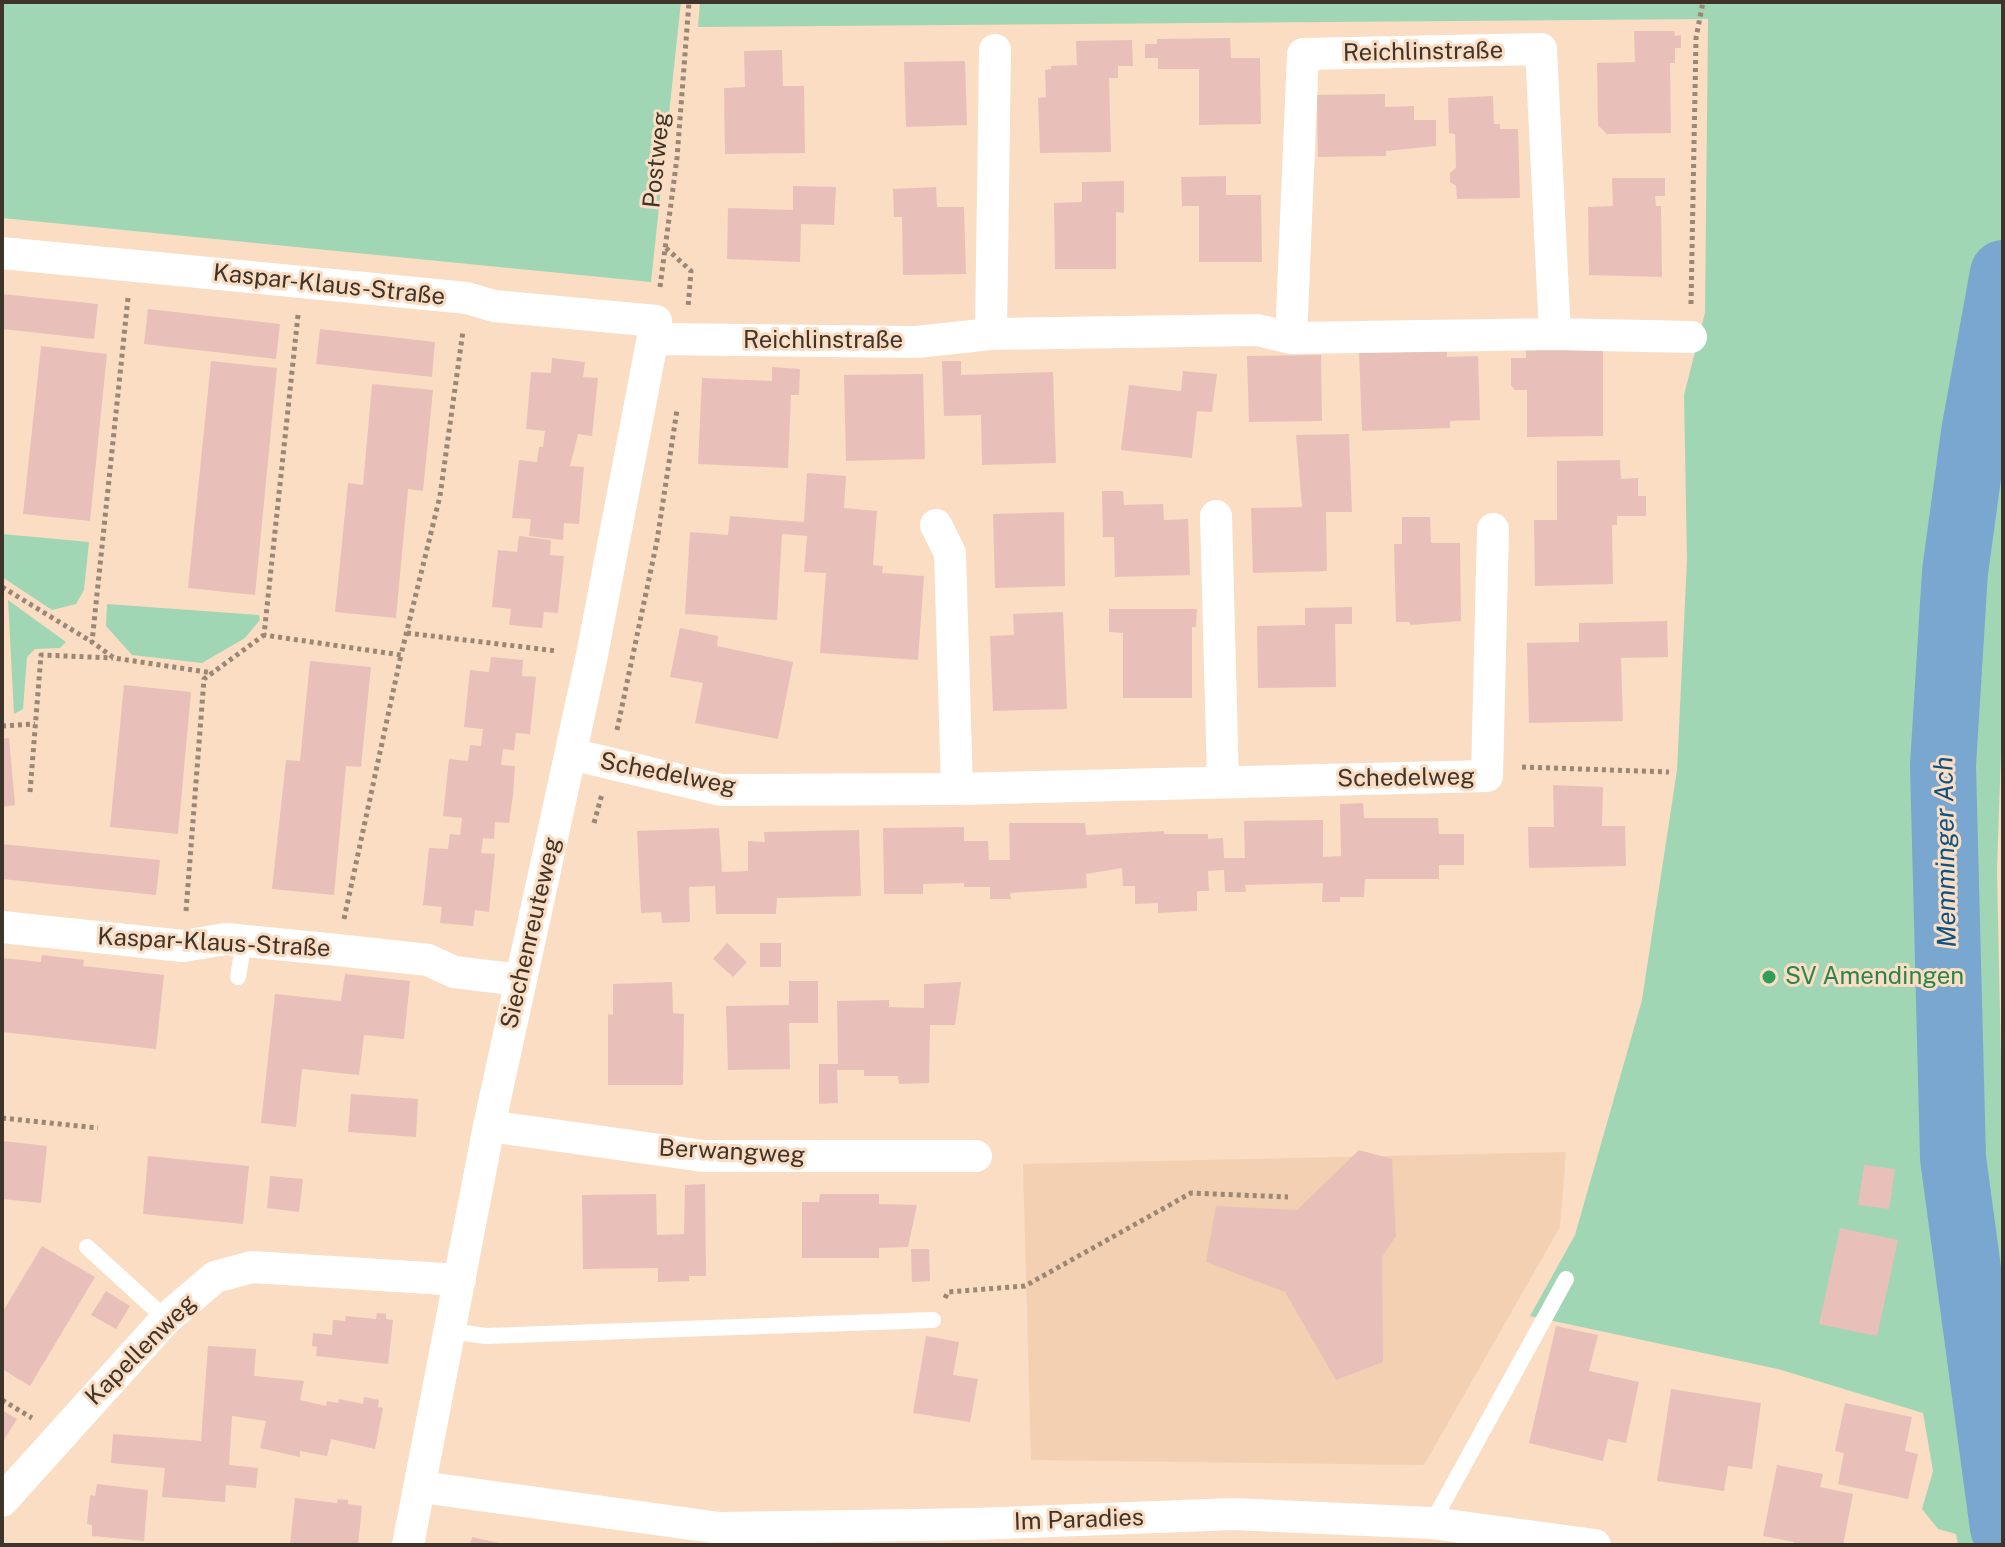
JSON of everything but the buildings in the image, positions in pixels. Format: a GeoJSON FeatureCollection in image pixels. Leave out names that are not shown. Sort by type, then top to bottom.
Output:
{"type":"FeatureCollection","features":[{"type":"Feature","properties":{"kind":"street","name":"Reichlinstraße"},"geometry":{"type":"LineString","coordinates":[[1291,338],[1303,54],[1541,49],[1555,334]]}},
{"type":"Feature","properties":{"kind":"street"},"geometry":{"type":"LineString","coordinates":[[991,334],[995,50]]}},
{"type":"Feature","properties":{"kind":"street","name":"Kaspar-Klaus-Straße"},"geometry":{"type":"LineString","coordinates":[[2,253],[467,298],[494,306],[655,330]]}},
{"type":"Feature","properties":{"kind":"street","name":"Reichlinstraße"},"geometry":{"type":"LineString","coordinates":[[655,330],[916,342],[991,334],[1257,330],[1291,338],[1555,334],[1691,337]]}},
{"type":"Feature","properties":{"kind":"street","name":"Siechenreuteweg"},"geometry":{"type":"LineString","coordinates":[[408,1545],[489,1126],[592,655],[655,330]]}},
{"type":"Feature","properties":{"kind":"street"},"geometry":{"type":"LineString","coordinates":[[1216,516],[1223,782]]}},
{"type":"Feature","properties":{"kind":"street"},"geometry":{"type":"LineString","coordinates":[[936,525],[950,553],[957,789]]}},
{"type":"Feature","properties":{"kind":"street","name":"Schedelweg"},"geometry":{"type":"LineString","coordinates":[[571,754],[721,790],[957,789],[1487,776],[1493,529]]}},
{"type":"Feature","properties":{"kind":"street","name":"Kaspar-Klaus-Straße"},"geometry":{"type":"LineString","coordinates":[[2,927],[183,946],[226,939],[337,950],[428,960],[454,972],[520,980]]}},
{"type":"Feature","properties":{"kind":"street","name":"Berwangweg"},"geometry":{"type":"LineString","coordinates":[[489,1126],[703,1156],[976,1156]]}},
{"type":"Feature","properties":{"kind":"street","name":"Kapellenweg"},"geometry":{"type":"LineString","coordinates":[[2,1501],[166,1319],[215,1277],[252,1267],[460,1280]]}},
{"type":"Feature","properties":{"kind":"street","name":"Im Paradies"},"geometry":{"type":"LineString","coordinates":[[421,1487],[720,1528],[976,1524],[1234,1514],[1432,1523],[1595,1545]]}},
{"type":"Feature","properties":{"kind":"lane"},"geometry":{"type":"LineString","coordinates":[[238,977],[244,941]]}},
{"type":"Feature","properties":{"kind":"lane"},"geometry":{"type":"LineString","coordinates":[[87,1247],[166,1319]]}},
{"type":"Feature","properties":{"kind":"lane"},"geometry":{"type":"LineString","coordinates":[[1432,1523],[1566,1279]]}},
{"type":"Feature","properties":{"kind":"lane"},"geometry":{"type":"LineString","coordinates":[[449,1331],[486,1336],[933,1320]]}},
{"type":"Feature","properties":{"kind":"path","name":"Postweg"},"geometry":{"type":"LineString","coordinates":[[655,330],[677,158],[689,2]]}},
{"type":"Feature","properties":{"kind":"path"},"geometry":{"type":"LineString","coordinates":[[1691,337],[1696,38],[1703,2]]}},
{"type":"Feature","properties":{"kind":"path"},"geometry":{"type":"LineString","coordinates":[[92,642],[131,266]]}},
{"type":"Feature","properties":{"kind":"path"},"geometry":{"type":"LineString","coordinates":[[264,635],[302,282]]}},
{"type":"Feature","properties":{"kind":"path"},"geometry":{"type":"LineString","coordinates":[[337,950],[401,655],[440,496],[467,298]]}},
{"type":"Feature","properties":{"kind":"path"},"geometry":{"type":"LineString","coordinates":[[2,587],[114,658]]}},
{"type":"Feature","properties":{"kind":"path"},"geometry":{"type":"LineString","coordinates":[[407,633],[592,655]]}},
{"type":"Feature","properties":{"kind":"path"},"geometry":{"type":"LineString","coordinates":[[183,946],[204,679],[264,635],[401,655]]}},
{"type":"Feature","properties":{"kind":"path"},"geometry":{"type":"LineString","coordinates":[[30,792],[41,655],[114,658],[213,673]]}},
{"type":"Feature","properties":{"kind":"path"},"geometry":{"type":"LineString","coordinates":[[2,726],[35,724]]}},
{"type":"Feature","properties":{"kind":"path"},"geometry":{"type":"LineString","coordinates":[[1487,776],[1512,767],[1669,772]]}},
{"type":"Feature","properties":{"kind":"path"},"geometry":{"type":"LineString","coordinates":[[2,1118],[98,1128]]}},
{"type":"Feature","properties":{"kind":"path"},"geometry":{"type":"LineString","coordinates":[[981,1289],[1025,1286],[1191,1193],[1288,1197]]}},
{"type":"Feature","properties":{"kind":"shaded area"},"geometry":{"type":"Polygon","coordinates":[[[1566,1152],[1560,1227],[1424,1465],[1031,1460],[1023,1164],[1566,1152]]]}},
{"type":"Feature","properties":{"kind":"green space"},"geometry":{"type":"Polygon","coordinates":[[[2,2],[681,2],[651,282],[2,218],[2,2]]]}},
{"type":"Feature","properties":{"kind":"green space"},"geometry":{"type":"Polygon","coordinates":[[[700,2],[2003,2],[2003,690],[1997,870],[2003,1157],[2003,1545],[1958,1545],[1956,1534],[1938,1529],[1922,1509],[1933,1471],[1923,1413],[1778,1369],[1530,1316],[1575,1235],[1642,1000],[1677,770],[1687,560],[1684,395],[1705,313],[1708,19],[698,27],[700,2]]]}},
{"type":"Feature","properties":{"kind":"green space"},"geometry":{"type":"Polygon","coordinates":[[[2,534],[89,542],[84,590],[76,604],[52,610],[2,577],[2,534]]]}},
{"type":"Feature","properties":{"kind":"green space"},"geometry":{"type":"Polygon","coordinates":[[[8,600],[66,642],[60,648],[35,649],[27,657],[23,709],[14,714],[8,600]]]}},
{"type":"Feature","properties":{"kind":"green space"},"geometry":{"type":"Polygon","coordinates":[[[107,604],[259,615],[260,620],[245,638],[202,663],[132,655],[106,626],[107,604]]]}},
{"type":"Feature","properties":{"kind":"waterway","name":"Memminger Ach"},"geometry":{"type":"LineString","coordinates":[[2003,273],[1974,433],[1955,572],[1943,765],[1953,1158],[2003,1528]]}},
{"type":"Feature","properties":{"kind":"place","name":"SV Amendingen"},"geometry":{"type":"Point","coordinates":[1769,977]}}]}
